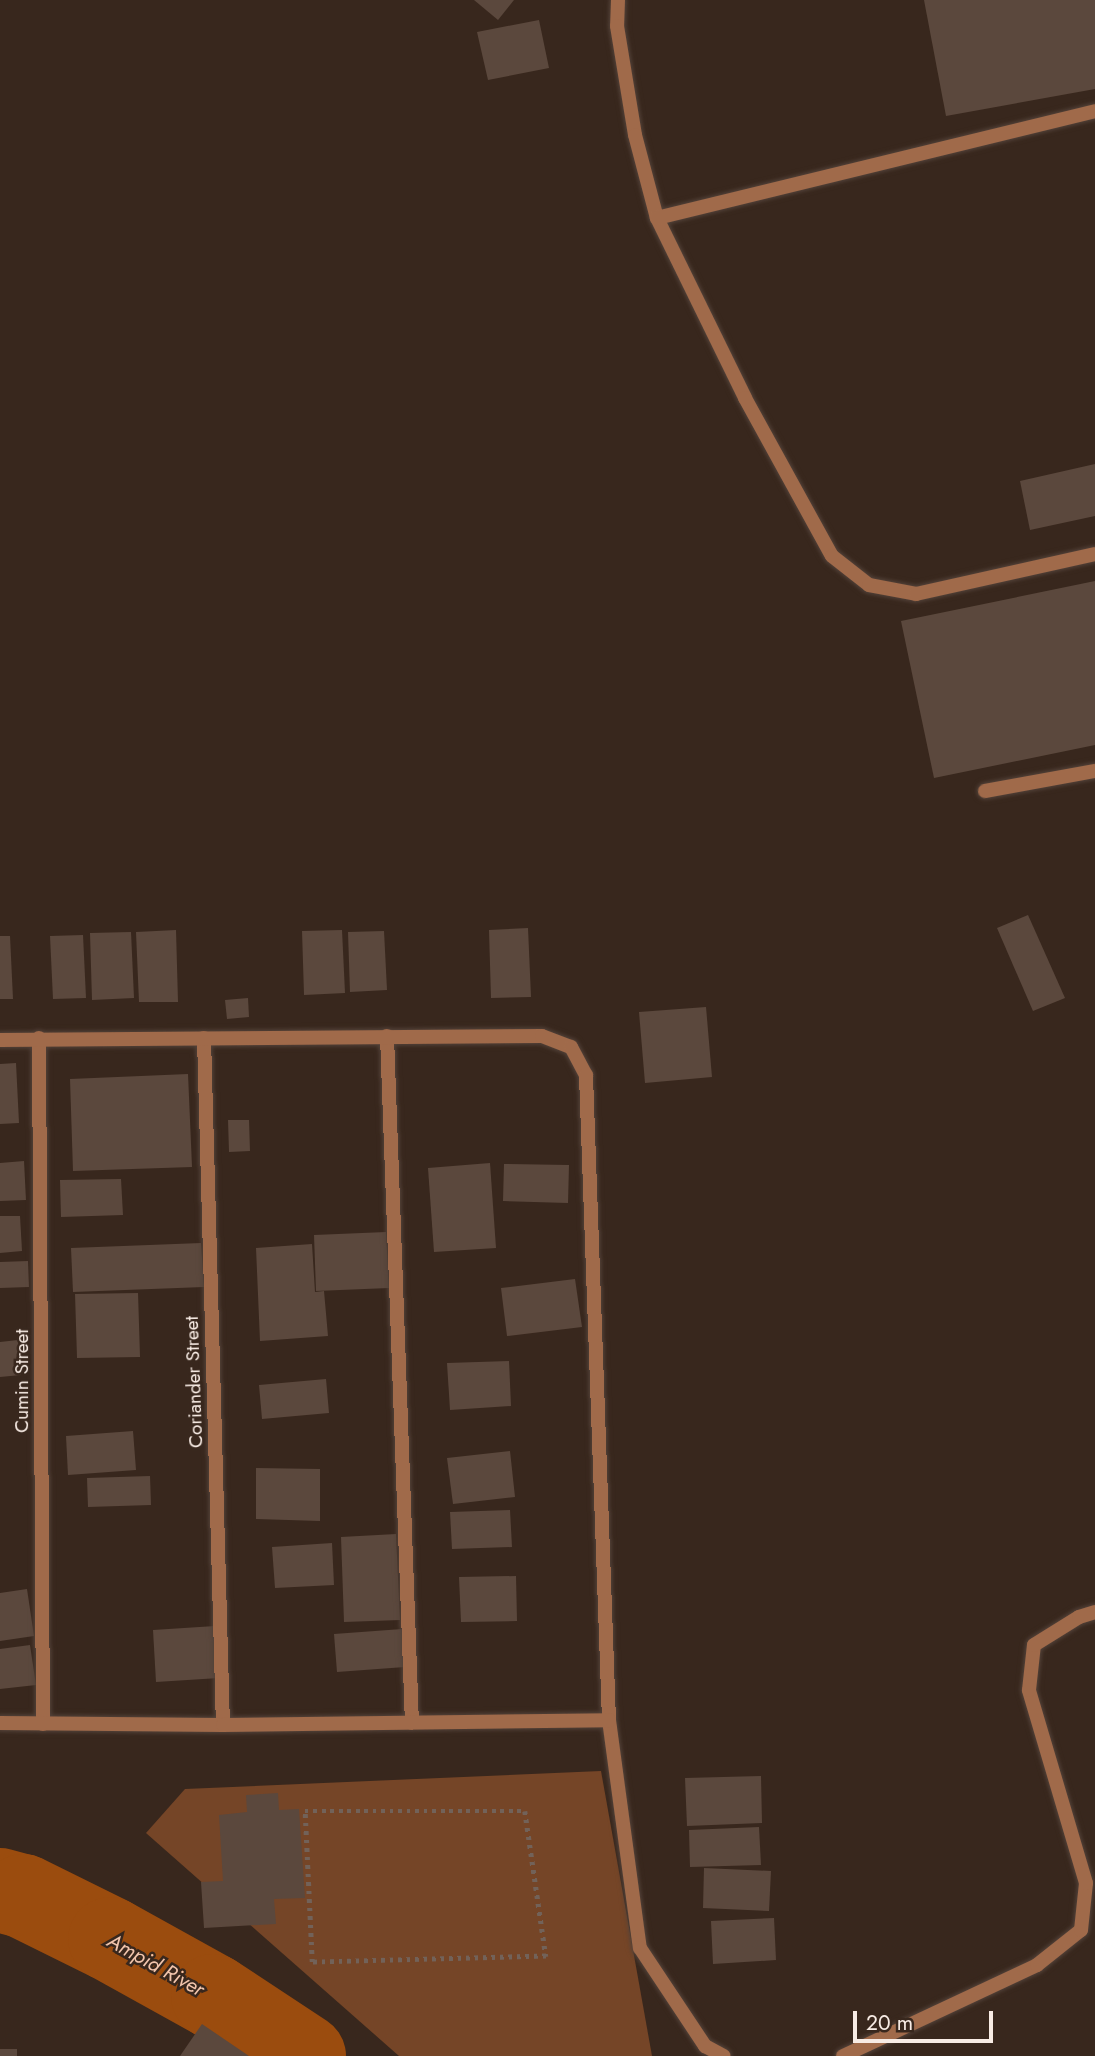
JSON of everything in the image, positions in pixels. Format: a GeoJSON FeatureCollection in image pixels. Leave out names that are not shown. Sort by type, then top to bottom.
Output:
{"type":"FeatureCollection","features":[{"type":"Feature","properties":{"kind":"street"},"geometry":{"type":"LineString","coordinates":[[618,0],[617,26],[635,135],[657,218],[746,398],[832,556],[869,585],[916,594],[1095,555]]}},
{"type":"Feature","properties":{"kind":"street"},"geometry":{"type":"LineString","coordinates":[[657,218],[1095,111]]}},
{"type":"Feature","properties":{"kind":"street"},"geometry":{"type":"LineString","coordinates":[[985,791],[1095,771]]}},
{"type":"Feature","properties":{"kind":"street"},"geometry":{"type":"LineString","coordinates":[[387,1036],[412,1723]]}},
{"type":"Feature","properties":{"kind":"street"},"geometry":{"type":"LineString","coordinates":[[0,1040],[542,1036],[571,1047],[586,1075],[609,1720],[640,1948],[705,2046],[724,2056]]}},
{"type":"Feature","properties":{"kind":"street","name":"Cumin Street"},"geometry":{"type":"LineString","coordinates":[[39,1038],[43,1724]]}},
{"type":"Feature","properties":{"kind":"street","name":"Coriander Street"},"geometry":{"type":"LineString","coordinates":[[204,1038],[223,1725]]}},
{"type":"Feature","properties":{"kind":"street"},"geometry":{"type":"LineString","coordinates":[[843,2056],[1037,1965],[1081,1930],[1086,1883],[1028,1690],[1034,1645],[1079,1617],[1095,1612]]}},
{"type":"Feature","properties":{"kind":"street"},"geometry":{"type":"LineString","coordinates":[[0,1723],[223,1725],[609,1720]]}},
{"type":"Feature","properties":{"kind":"path"},"geometry":{"type":"LineString","coordinates":[[305,1811],[525,1811],[546,1956],[313,1962],[305,1811]]}},
{"type":"Feature","properties":{"kind":"shaded area"},"geometry":{"type":"Polygon","coordinates":[[[601,1771],[652,2056],[399,2056],[146,1833],[185,1789],[601,1771]]]}},
{"type":"Feature","properties":{"kind":"building"},"geometry":{"type":"Polygon","coordinates":[[[474,0],[514,0],[498,20],[474,0]]]}},
{"type":"Feature","properties":{"kind":"building"},"geometry":{"type":"Polygon","coordinates":[[[924,0],[1095,0],[1095,89],[946,116],[924,0]]]}},
{"type":"Feature","properties":{"kind":"building"},"geometry":{"type":"Polygon","coordinates":[[[539,20],[549,68],[488,80],[477,32],[539,20]]]}},
{"type":"Feature","properties":{"kind":"building"},"geometry":{"type":"Polygon","coordinates":[[[1095,464],[1095,516],[1030,530],[1020,481],[1095,464]]]}},
{"type":"Feature","properties":{"kind":"building"},"geometry":{"type":"Polygon","coordinates":[[[1095,581],[1095,745],[934,778],[901,621],[1095,581]]]}},
{"type":"Feature","properties":{"kind":"building"},"geometry":{"type":"Polygon","coordinates":[[[1028,915],[1065,998],[1033,1011],[997,928],[1028,915]]]}},
{"type":"Feature","properties":{"kind":"building"},"geometry":{"type":"Polygon","coordinates":[[[528,928],[531,997],[491,998],[489,930],[528,928]]]}},
{"type":"Feature","properties":{"kind":"building"},"geometry":{"type":"Polygon","coordinates":[[[176,930],[178,1002],[139,1002],[136,932],[176,930]]]}},
{"type":"Feature","properties":{"kind":"building"},"geometry":{"type":"Polygon","coordinates":[[[342,930],[345,993],[304,995],[302,931],[342,930]]]}},
{"type":"Feature","properties":{"kind":"building"},"geometry":{"type":"Polygon","coordinates":[[[384,931],[387,990],[350,992],[348,932],[384,931]]]}},
{"type":"Feature","properties":{"kind":"building"},"geometry":{"type":"Polygon","coordinates":[[[131,932],[134,998],[92,1000],[90,933],[131,932]]]}},
{"type":"Feature","properties":{"kind":"building"},"geometry":{"type":"Polygon","coordinates":[[[83,935],[86,998],[53,999],[50,936],[83,935]]]}},
{"type":"Feature","properties":{"kind":"building"},"geometry":{"type":"Polygon","coordinates":[[[0,936],[10,936],[13,999],[0,999],[0,936]]]}},
{"type":"Feature","properties":{"kind":"building"},"geometry":{"type":"Polygon","coordinates":[[[248,998],[249,1017],[227,1019],[225,1000],[248,998]]]}},
{"type":"Feature","properties":{"kind":"building"},"geometry":{"type":"Polygon","coordinates":[[[706,1007],[712,1077],[645,1083],[639,1012],[706,1007]]]}},
{"type":"Feature","properties":{"kind":"building"},"geometry":{"type":"Polygon","coordinates":[[[16,1063],[19,1123],[0,1124],[0,1064],[16,1063]]]}},
{"type":"Feature","properties":{"kind":"building"},"geometry":{"type":"Polygon","coordinates":[[[188,1074],[192,1167],[73,1171],[70,1079],[188,1074]]]}},
{"type":"Feature","properties":{"kind":"building"},"geometry":{"type":"Polygon","coordinates":[[[228,1120],[249,1120],[250,1151],[229,1152],[228,1120]]]}},
{"type":"Feature","properties":{"kind":"building"},"geometry":{"type":"Polygon","coordinates":[[[24,1161],[26,1200],[0,1201],[0,1163],[24,1161]]]}},
{"type":"Feature","properties":{"kind":"building"},"geometry":{"type":"Polygon","coordinates":[[[490,1163],[496,1248],[434,1252],[428,1168],[490,1163]]]}},
{"type":"Feature","properties":{"kind":"building"},"geometry":{"type":"Polygon","coordinates":[[[504,1164],[569,1165],[568,1203],[503,1201],[504,1164]]]}},
{"type":"Feature","properties":{"kind":"building"},"geometry":{"type":"Polygon","coordinates":[[[121,1179],[123,1215],[61,1217],[60,1180],[121,1179]]]}},
{"type":"Feature","properties":{"kind":"building"},"geometry":{"type":"Polygon","coordinates":[[[0,1216],[20,1216],[22,1251],[0,1253],[0,1216]]]}},
{"type":"Feature","properties":{"kind":"building"},"geometry":{"type":"Polygon","coordinates":[[[386,1232],[389,1288],[316,1291],[314,1235],[386,1232]]]}},
{"type":"Feature","properties":{"kind":"building"},"geometry":{"type":"Polygon","coordinates":[[[201,1243],[204,1287],[73,1292],[71,1248],[201,1243]]]}},
{"type":"Feature","properties":{"kind":"building"},"geometry":{"type":"Polygon","coordinates":[[[312,1244],[315,1292],[324,1291],[328,1336],[260,1341],[256,1248],[312,1244]]]}},
{"type":"Feature","properties":{"kind":"building"},"geometry":{"type":"Polygon","coordinates":[[[28,1261],[29,1287],[0,1288],[0,1262],[28,1261]]]}},
{"type":"Feature","properties":{"kind":"building"},"geometry":{"type":"Polygon","coordinates":[[[575,1279],[582,1327],[507,1336],[501,1288],[575,1279]]]}},
{"type":"Feature","properties":{"kind":"building"},"geometry":{"type":"Polygon","coordinates":[[[138,1293],[140,1357],[77,1358],[75,1294],[138,1293]]]}},
{"type":"Feature","properties":{"kind":"building"},"geometry":{"type":"Polygon","coordinates":[[[18,1340],[21,1375],[0,1377],[0,1342],[18,1340]]]}},
{"type":"Feature","properties":{"kind":"building"},"geometry":{"type":"Polygon","coordinates":[[[509,1361],[511,1406],[450,1410],[447,1363],[509,1361]]]}},
{"type":"Feature","properties":{"kind":"building"},"geometry":{"type":"Polygon","coordinates":[[[326,1379],[329,1413],[262,1419],[259,1385],[326,1379]]]}},
{"type":"Feature","properties":{"kind":"building"},"geometry":{"type":"Polygon","coordinates":[[[133,1431],[136,1470],[68,1475],[66,1436],[133,1431]]]}},
{"type":"Feature","properties":{"kind":"building"},"geometry":{"type":"Polygon","coordinates":[[[510,1451],[515,1497],[453,1504],[447,1458],[510,1451]]]}},
{"type":"Feature","properties":{"kind":"building"},"geometry":{"type":"Polygon","coordinates":[[[256,1468],[320,1469],[320,1521],[256,1519],[256,1468]]]}},
{"type":"Feature","properties":{"kind":"building"},"geometry":{"type":"Polygon","coordinates":[[[150,1476],[151,1505],[88,1507],[87,1478],[150,1476]]]}},
{"type":"Feature","properties":{"kind":"building"},"geometry":{"type":"Polygon","coordinates":[[[510,1510],[512,1547],[452,1549],[450,1512],[510,1510]]]}},
{"type":"Feature","properties":{"kind":"building"},"geometry":{"type":"Polygon","coordinates":[[[396,1534],[400,1620],[344,1622],[341,1537],[396,1534]]]}},
{"type":"Feature","properties":{"kind":"building"},"geometry":{"type":"Polygon","coordinates":[[[332,1543],[334,1585],[275,1588],[272,1547],[332,1543]]]}},
{"type":"Feature","properties":{"kind":"building"},"geometry":{"type":"Polygon","coordinates":[[[516,1576],[517,1621],[461,1622],[459,1577],[516,1576]]]}},
{"type":"Feature","properties":{"kind":"building"},"geometry":{"type":"Polygon","coordinates":[[[27,1589],[34,1636],[0,1641],[0,1593],[27,1589]]]}},
{"type":"Feature","properties":{"kind":"building"},"geometry":{"type":"Polygon","coordinates":[[[215,1626],[219,1678],[156,1682],[153,1630],[215,1626]]]}},
{"type":"Feature","properties":{"kind":"building"},"geometry":{"type":"Polygon","coordinates":[[[402,1629],[405,1667],[337,1672],[334,1634],[402,1629]]]}},
{"type":"Feature","properties":{"kind":"building"},"geometry":{"type":"Polygon","coordinates":[[[30,1645],[36,1685],[0,1689],[0,1649],[30,1645]]]}},
{"type":"Feature","properties":{"kind":"building"},"geometry":{"type":"Polygon","coordinates":[[[761,1776],[762,1823],[687,1826],[685,1778],[761,1776]]]}},
{"type":"Feature","properties":{"kind":"building"},"geometry":{"type":"Polygon","coordinates":[[[278,1793],[279,1810],[299,1809],[305,1898],[274,1899],[276,1924],[204,1928],[201,1882],[223,1881],[219,1815],[247,1812],[246,1795],[278,1793]]]}},
{"type":"Feature","properties":{"kind":"building"},"geometry":{"type":"Polygon","coordinates":[[[759,1827],[761,1865],[690,1867],[689,1830],[759,1827]]]}},
{"type":"Feature","properties":{"kind":"building"},"geometry":{"type":"Polygon","coordinates":[[[704,1868],[771,1871],[769,1911],[703,1908],[704,1868]]]}},
{"type":"Feature","properties":{"kind":"building"},"geometry":{"type":"Polygon","coordinates":[[[774,1918],[776,1960],[713,1964],[711,1921],[774,1918]]]}},
{"type":"Feature","properties":{"kind":"building"},"geometry":{"type":"Polygon","coordinates":[[[202,2024],[249,2056],[180,2056],[202,2024]]]}},
{"type":"Feature","properties":{"kind":"building"},"geometry":{"type":"Polygon","coordinates":[[[0,2049],[17,2049],[17,2056],[0,2056],[0,2049]]]}},
{"type":"Feature","properties":{"kind":"waterway","name":"Ampid River"},"geometry":{"type":"LineString","coordinates":[[0,1890],[23,1896],[110,1939],[213,1996],[304,2056]]}}]}
